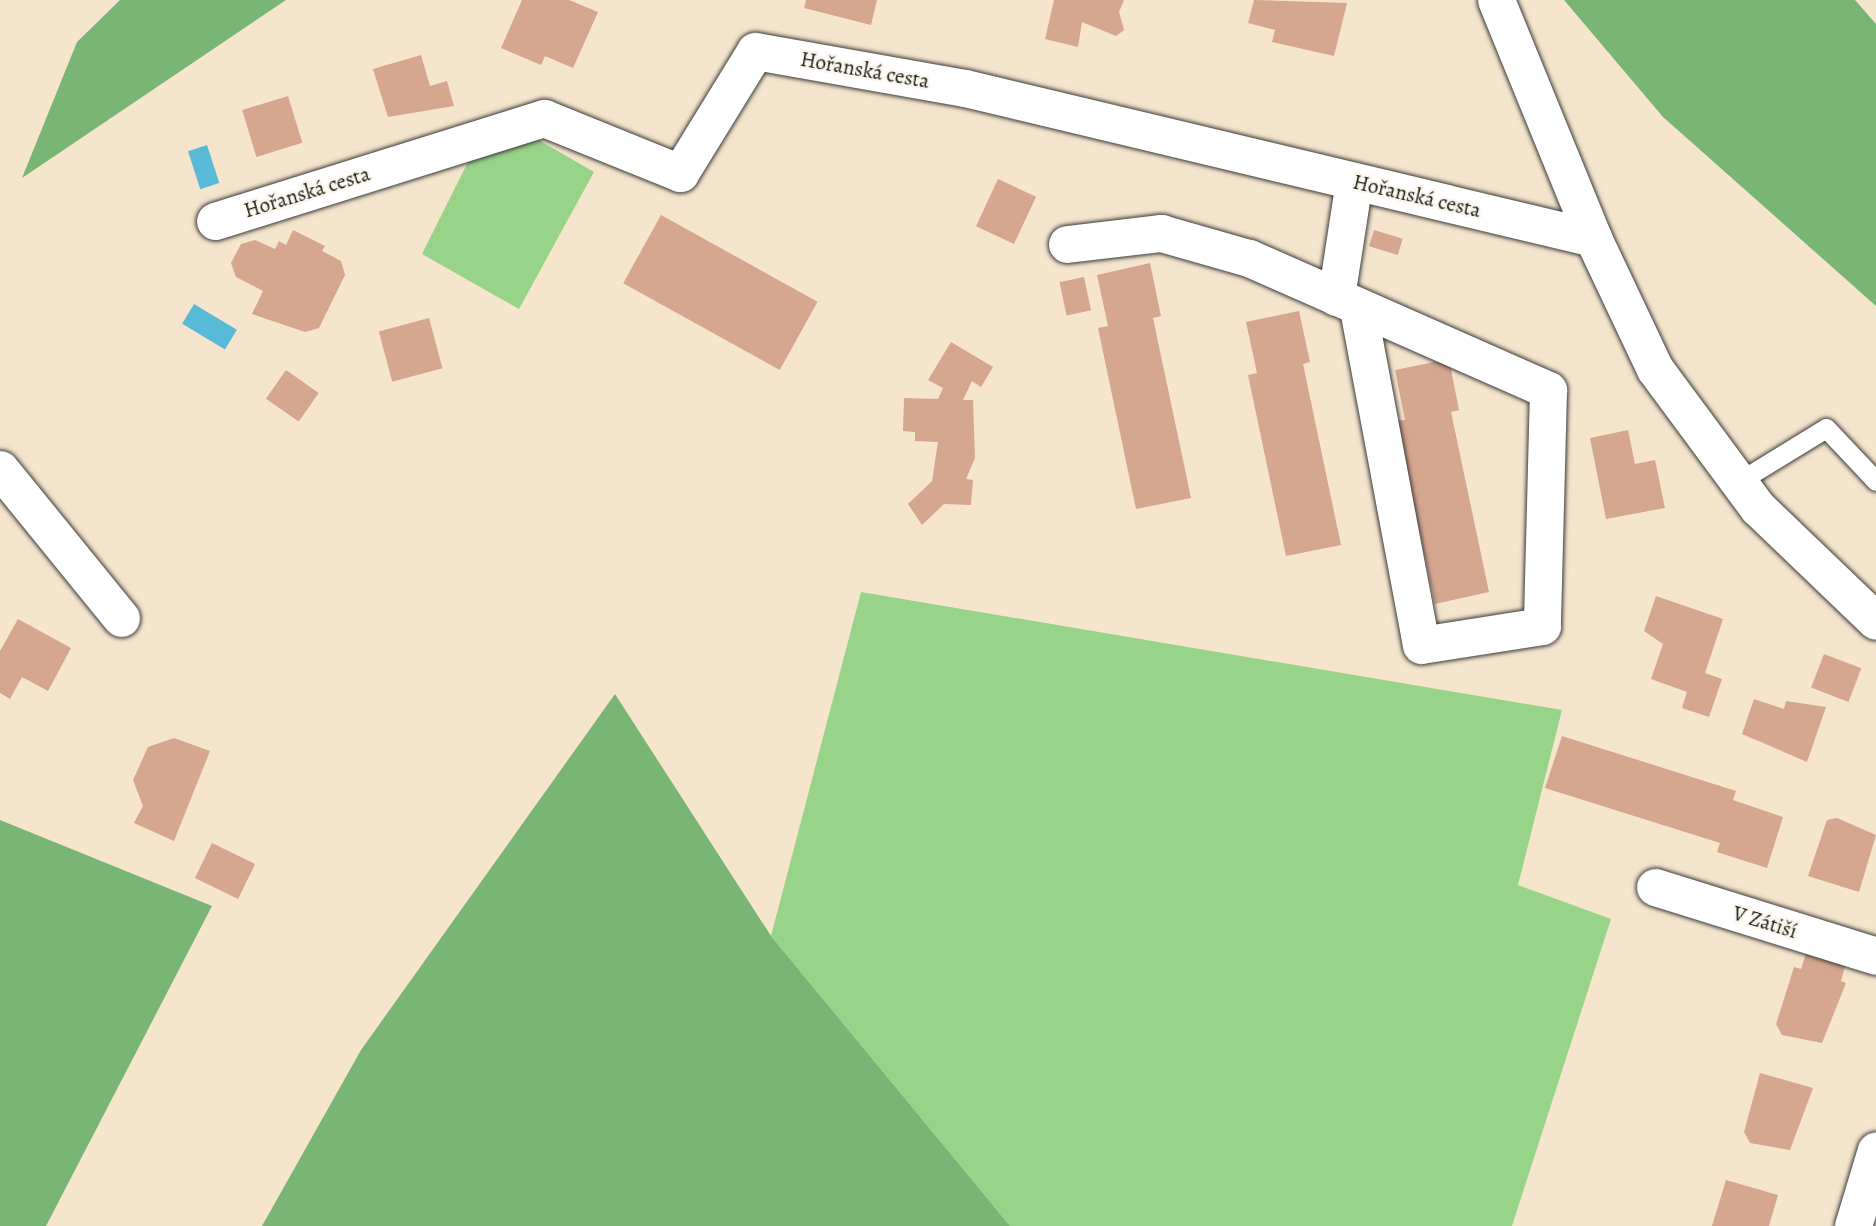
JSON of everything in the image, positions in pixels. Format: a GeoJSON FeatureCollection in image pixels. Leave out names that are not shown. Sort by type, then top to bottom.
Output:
{"type":"FeatureCollection","features":[{"type":"Feature","properties":{"kind":"street"},"geometry":{"type":"LineString","coordinates":[[1496,0],[1593,238],[1655,369],[1738,482],[1876,621]]}},
{"type":"Feature","properties":{"kind":"street","name":"Hořanská cesta"},"geometry":{"type":"LineString","coordinates":[[215,221],[544,118],[680,173],[755,51],[965,88],[1593,238]]}},
{"type":"Feature","properties":{"kind":"street"},"geometry":{"type":"LineString","coordinates":[[1067,244],[1161,233],[1249,258],[1347,302],[1548,390],[1542,626],[1422,645],[1347,302],[1354,181]]}},
{"type":"Feature","properties":{"kind":"street"},"geometry":{"type":"LineString","coordinates":[[0,469],[121,618]]}},
{"type":"Feature","properties":{"kind":"street","name":"V Zátiší"},"geometry":{"type":"LineString","coordinates":[[1655,887],[1876,956]]}},
{"type":"Feature","properties":{"kind":"street"},"geometry":{"type":"LineString","coordinates":[[1853,1226],[1876,1150]]}},
{"type":"Feature","properties":{"kind":"lane"},"geometry":{"type":"LineString","coordinates":[[1738,482],[1826,428],[1876,481]]}},
{"type":"Feature","properties":{"kind":"green space"},"geometry":{"type":"Polygon","coordinates":[[[120,0],[286,0],[22,178],[77,42],[120,0]]]}},
{"type":"Feature","properties":{"kind":"green space"},"geometry":{"type":"Polygon","coordinates":[[[1564,0],[1855,0],[1876,24],[1876,306],[1663,117],[1564,0]]]}},
{"type":"Feature","properties":{"kind":"green space"},"geometry":{"type":"Polygon","coordinates":[[[523,131],[594,172],[519,309],[422,254],[472,154],[523,131]]]}},
{"type":"Feature","properties":{"kind":"green space"},"geometry":{"type":"Polygon","coordinates":[[[861,592],[1562,710],[1518,885],[1611,919],[1512,1226],[1010,1226],[771,936],[861,592]]]}},
{"type":"Feature","properties":{"kind":"green space"},"geometry":{"type":"Polygon","coordinates":[[[615,694],[771,936],[1010,1226],[262,1226],[361,1050],[615,694]]]}},
{"type":"Feature","properties":{"kind":"green space"},"geometry":{"type":"Polygon","coordinates":[[[0,820],[212,906],[46,1226],[0,1226],[0,820]]]}},
{"type":"Feature","properties":{"kind":"water"},"geometry":{"type":"Polygon","coordinates":[[[207,145],[219,183],[200,189],[188,151],[207,145]]]}},
{"type":"Feature","properties":{"kind":"water"},"geometry":{"type":"Polygon","coordinates":[[[194,304],[237,330],[225,349],[182,324],[194,304]]]}},
{"type":"Feature","properties":{"kind":"building"},"geometry":{"type":"Polygon","coordinates":[[[522,0],[569,0],[598,12],[573,68],[545,56],[541,65],[501,48],[522,0]]]}},
{"type":"Feature","properties":{"kind":"building"},"geometry":{"type":"Polygon","coordinates":[[[806,0],[877,0],[871,25],[804,8],[806,0]]]}},
{"type":"Feature","properties":{"kind":"building"},"geometry":{"type":"Polygon","coordinates":[[[1054,0],[1124,0],[1119,12],[1124,30],[1116,36],[1082,22],[1078,47],[1045,39],[1054,0]]]}},
{"type":"Feature","properties":{"kind":"building"},"geometry":{"type":"Polygon","coordinates":[[[1254,0],[1347,3],[1334,56],[1272,42],[1275,30],[1248,23],[1254,0]]]}},
{"type":"Feature","properties":{"kind":"building"},"geometry":{"type":"Polygon","coordinates":[[[421,55],[430,86],[447,81],[454,106],[388,117],[373,69],[421,55]]]}},
{"type":"Feature","properties":{"kind":"building"},"geometry":{"type":"Polygon","coordinates":[[[288,96],[302,143],[256,157],[242,110],[288,96]]]}},
{"type":"Feature","properties":{"kind":"building"},"geometry":{"type":"Polygon","coordinates":[[[998,179],[1036,197],[1014,244],[976,226],[998,179]]]}},
{"type":"Feature","properties":{"kind":"building"},"geometry":{"type":"Polygon","coordinates":[[[661,215],[818,302],[780,370],[623,283],[661,215]]]}},
{"type":"Feature","properties":{"kind":"building"},"geometry":{"type":"Polygon","coordinates":[[[293,230],[325,246],[322,251],[341,261],[345,275],[319,328],[305,332],[252,314],[263,291],[236,277],[231,263],[241,244],[255,240],[275,249],[279,241],[286,245],[293,230]]]}},
{"type":"Feature","properties":{"kind":"building"},"geometry":{"type":"Polygon","coordinates":[[[1374,230],[1403,239],[1398,255],[1369,246],[1374,230]]]}},
{"type":"Feature","properties":{"kind":"building"},"geometry":{"type":"Polygon","coordinates":[[[1150,263],[1161,316],[1153,318],[1191,498],[1136,509],[1098,328],[1108,326],[1097,275],[1150,263]]]}},
{"type":"Feature","properties":{"kind":"building"},"geometry":{"type":"Polygon","coordinates":[[[1084,277],[1091,310],[1067,315],[1060,282],[1084,277]]]}},
{"type":"Feature","properties":{"kind":"building"},"geometry":{"type":"Polygon","coordinates":[[[1299,311],[1310,362],[1303,364],[1341,545],[1286,556],[1248,375],[1257,373],[1246,322],[1299,311]]]}},
{"type":"Feature","properties":{"kind":"building"},"geometry":{"type":"Polygon","coordinates":[[[429,318],[442,368],[392,382],[379,331],[429,318]]]}},
{"type":"Feature","properties":{"kind":"building"},"geometry":{"type":"Polygon","coordinates":[[[951,342],[993,367],[981,387],[972,381],[963,400],[973,400],[975,458],[966,479],[973,480],[971,505],[944,504],[922,525],[908,504],[932,481],[938,442],[915,441],[915,432],[903,431],[904,398],[938,399],[943,388],[928,380],[951,342]]]}},
{"type":"Feature","properties":{"kind":"building"},"geometry":{"type":"Polygon","coordinates":[[[1449,359],[1459,410],[1451,412],[1489,592],[1435,604],[1396,421],[1405,420],[1395,370],[1449,359]]]}},
{"type":"Feature","properties":{"kind":"building"},"geometry":{"type":"Polygon","coordinates":[[[286,370],[319,393],[299,422],[266,399],[286,370]]]}},
{"type":"Feature","properties":{"kind":"building"},"geometry":{"type":"Polygon","coordinates":[[[1628,430],[1635,464],[1655,460],[1665,508],[1606,519],[1590,438],[1628,430]]]}},
{"type":"Feature","properties":{"kind":"building"},"geometry":{"type":"Polygon","coordinates":[[[1656,596],[1723,619],[1705,673],[1722,679],[1709,717],[1682,708],[1687,692],[1651,679],[1663,644],[1644,631],[1656,596]]]}},
{"type":"Feature","properties":{"kind":"building"},"geometry":{"type":"Polygon","coordinates":[[[18,619],[71,648],[48,691],[22,677],[10,699],[0,693],[0,651],[18,619]]]}},
{"type":"Feature","properties":{"kind":"building"},"geometry":{"type":"Polygon","coordinates":[[[1824,654],[1861,668],[1848,702],[1811,688],[1824,654]]]}},
{"type":"Feature","properties":{"kind":"building"},"geometry":{"type":"Polygon","coordinates":[[[1754,699],[1784,709],[1786,701],[1826,707],[1807,762],[1742,734],[1754,699]]]}},
{"type":"Feature","properties":{"kind":"building"},"geometry":{"type":"Polygon","coordinates":[[[1562,736],[1736,791],[1733,800],[1783,817],[1767,868],[1717,852],[1720,843],[1545,788],[1562,736]]]}},
{"type":"Feature","properties":{"kind":"building"},"geometry":{"type":"Polygon","coordinates":[[[174,738],[210,751],[174,841],[134,823],[143,806],[133,780],[148,747],[174,738]]]}},
{"type":"Feature","properties":{"kind":"building"},"geometry":{"type":"Polygon","coordinates":[[[1837,818],[1876,835],[1859,892],[1808,876],[1827,820],[1837,818]]]}},
{"type":"Feature","properties":{"kind":"building"},"geometry":{"type":"Polygon","coordinates":[[[212,843],[255,864],[238,899],[195,878],[212,843]]]}},
{"type":"Feature","properties":{"kind":"building"},"geometry":{"type":"Polygon","coordinates":[[[1807,950],[1846,963],[1841,981],[1846,983],[1822,1043],[1782,1035],[1776,1024],[1794,967],[1801,969],[1807,950]]]}},
{"type":"Feature","properties":{"kind":"building"},"geometry":{"type":"Polygon","coordinates":[[[1760,1073],[1813,1088],[1790,1150],[1750,1143],[1744,1132],[1760,1073]]]}},
{"type":"Feature","properties":{"kind":"building"},"geometry":{"type":"Polygon","coordinates":[[[1726,1180],[1778,1195],[1769,1226],[1712,1226],[1726,1180]]]}}]}
